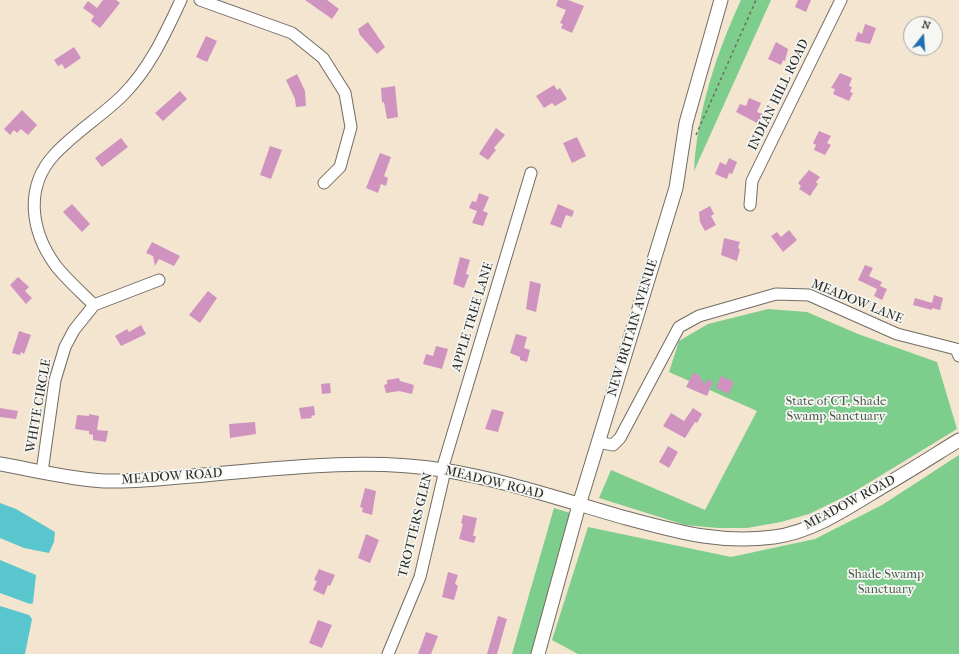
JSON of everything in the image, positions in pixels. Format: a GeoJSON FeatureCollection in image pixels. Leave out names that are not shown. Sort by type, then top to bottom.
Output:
{"type":"FeatureCollection","features":[{"type":"Feature","properties":{"kind":"street"},"geometry":{"type":"LineString","coordinates":[[94,306],[56,266],[37,229],[34,212],[34,196],[38,182],[54,155],[123,95],[139,77],[154,56],[182,0]]}},
{"type":"Feature","properties":{"kind":"street"},"geometry":{"type":"LineString","coordinates":[[200,0],[292,33],[323,58],[345,93],[351,127],[340,167],[324,183]]}},
{"type":"Feature","properties":{"kind":"street","name":"NEW BRITAIN AVENUE"},"geometry":{"type":"LineString","coordinates":[[538,654],[579,505],[676,188],[686,123],[721,0]]}},
{"type":"Feature","properties":{"kind":"street","name":"INDIAN HILL ROAD"},"geometry":{"type":"LineString","coordinates":[[750,205],[752,182],[841,0]]}},
{"type":"Feature","properties":{"kind":"street","name":"APPLE TREE LANE"},"geometry":{"type":"LineString","coordinates":[[444,470],[531,173]]}},
{"type":"Feature","properties":{"kind":"street","name":"WHITE CIRCLE"},"geometry":{"type":"LineString","coordinates":[[42,472],[58,365],[74,330],[94,306],[159,280]]}},
{"type":"Feature","properties":{"kind":"street","name":"MEADOW LANE"},"geometry":{"type":"LineString","coordinates":[[598,442],[613,445],[620,438],[679,327],[698,316],[776,294],[809,295],[896,334],[956,349],[959,356]]}},
{"type":"Feature","properties":{"kind":"street","name":"MEADOW ROAD"},"geometry":{"type":"LineString","coordinates":[[0,464],[104,481],[138,480],[308,466],[394,465],[444,470],[505,484],[682,533],[716,539],[742,540],[777,536],[807,528],[855,504],[959,440]]}},
{"type":"Feature","properties":{"kind":"street","name":"TROTTERS GLEN"},"geometry":{"type":"LineString","coordinates":[[388,654],[420,577],[444,470]]}},
{"type":"Feature","properties":{"kind":"path"},"geometry":{"type":"LineString","coordinates":[[700,124],[756,0]]}},
{"type":"Feature","properties":{"kind":"green space"},"geometry":{"type":"Polygon","coordinates":[[[741,0],[771,0],[694,171],[699,127],[709,84],[732,20],[741,0]]]}},
{"type":"Feature","properties":{"kind":"green space","name":"State of CT, Shade Swamp Sanctuary"},"geometry":{"type":"Polygon","coordinates":[[[768,309],[807,312],[858,334],[937,362],[957,429],[852,493],[809,514],[781,522],[747,528],[718,528],[685,525],[599,498],[611,470],[705,510],[757,411],[669,372],[679,341],[708,324],[768,309]]]}},
{"type":"Feature","properties":{"kind":"green space","name":"Shade Swamp Sanctuary"},"geometry":{"type":"Polygon","coordinates":[[[959,455],[959,654],[578,654],[552,640],[588,527],[731,557],[815,539],[882,505],[959,455]]]}},
{"type":"Feature","properties":{"kind":"green space"},"geometry":{"type":"Polygon","coordinates":[[[554,508],[570,513],[531,654],[512,654],[554,508]]]}},
{"type":"Feature","properties":{"kind":"water"},"geometry":{"type":"Polygon","coordinates":[[[0,503],[16,509],[55,532],[54,542],[49,553],[24,548],[0,538],[0,503]]]}},
{"type":"Feature","properties":{"kind":"water"},"geometry":{"type":"Polygon","coordinates":[[[0,560],[36,575],[33,603],[30,604],[0,593],[0,560]]]}},
{"type":"Feature","properties":{"kind":"water"},"geometry":{"type":"Polygon","coordinates":[[[0,606],[29,615],[32,619],[25,654],[0,654],[0,606]]]}},
{"type":"Feature","properties":{"kind":"building"},"geometry":{"type":"Polygon","coordinates":[[[103,0],[116,0],[120,3],[100,28],[91,21],[94,16],[83,8],[88,1],[97,8],[103,0]]]}},
{"type":"Feature","properties":{"kind":"building"},"geometry":{"type":"Polygon","coordinates":[[[305,0],[327,0],[339,9],[332,19],[305,0]]]}},
{"type":"Feature","properties":{"kind":"building"},"geometry":{"type":"Polygon","coordinates":[[[558,0],[568,0],[584,6],[572,33],[561,28],[563,24],[560,23],[566,10],[556,6],[558,0]]]}},
{"type":"Feature","properties":{"kind":"building"},"geometry":{"type":"Polygon","coordinates":[[[798,0],[811,0],[806,12],[795,7],[798,0]]]}},
{"type":"Feature","properties":{"kind":"building"},"geometry":{"type":"Polygon","coordinates":[[[368,22],[385,47],[377,54],[360,35],[358,29],[368,22]]]}},
{"type":"Feature","properties":{"kind":"building"},"geometry":{"type":"Polygon","coordinates":[[[865,24],[876,28],[870,44],[855,41],[858,32],[862,34],[865,24]]]}},
{"type":"Feature","properties":{"kind":"building"},"geometry":{"type":"Polygon","coordinates":[[[206,36],[217,41],[207,62],[196,57],[206,36]]]}},
{"type":"Feature","properties":{"kind":"building"},"geometry":{"type":"Polygon","coordinates":[[[776,42],[788,49],[785,61],[783,60],[781,65],[768,59],[776,42]]]}},
{"type":"Feature","properties":{"kind":"building"},"geometry":{"type":"Polygon","coordinates":[[[74,47],[81,58],[65,69],[62,64],[58,66],[54,60],[74,47]]]}},
{"type":"Feature","properties":{"kind":"building"},"geometry":{"type":"Polygon","coordinates":[[[840,73],[852,78],[849,86],[852,87],[850,92],[853,93],[849,101],[833,94],[835,89],[831,88],[840,73]]]}},
{"type":"Feature","properties":{"kind":"building"},"geometry":{"type":"Polygon","coordinates":[[[297,74],[305,91],[306,106],[296,107],[295,99],[286,80],[297,74]]]}},
{"type":"Feature","properties":{"kind":"building"},"geometry":{"type":"Polygon","coordinates":[[[554,85],[557,90],[560,88],[567,99],[555,106],[552,103],[544,108],[536,96],[554,85]]]}},
{"type":"Feature","properties":{"kind":"building"},"geometry":{"type":"Polygon","coordinates":[[[395,86],[398,117],[387,119],[384,102],[382,103],[381,88],[395,86]]]}},
{"type":"Feature","properties":{"kind":"building"},"geometry":{"type":"Polygon","coordinates":[[[180,91],[187,99],[163,121],[155,113],[180,91]]]}},
{"type":"Feature","properties":{"kind":"building"},"geometry":{"type":"Polygon","coordinates":[[[749,98],[761,103],[757,112],[763,114],[759,124],[736,112],[740,104],[746,106],[749,98]]]}},
{"type":"Feature","properties":{"kind":"building"},"geometry":{"type":"Polygon","coordinates":[[[22,110],[37,125],[28,135],[21,129],[17,133],[14,130],[10,135],[4,129],[22,110]]]}},
{"type":"Feature","properties":{"kind":"building"},"geometry":{"type":"Polygon","coordinates":[[[496,128],[505,135],[494,148],[496,150],[488,160],[479,154],[496,128]]]}},
{"type":"Feature","properties":{"kind":"building"},"geometry":{"type":"Polygon","coordinates":[[[819,131],[831,136],[827,143],[831,145],[825,155],[814,150],[816,145],[813,143],[819,131]]]}},
{"type":"Feature","properties":{"kind":"building"},"geometry":{"type":"Polygon","coordinates":[[[577,137],[586,156],[572,163],[563,143],[577,137]]]}},
{"type":"Feature","properties":{"kind":"building"},"geometry":{"type":"Polygon","coordinates":[[[121,138],[128,147],[102,167],[95,158],[121,138]]]}},
{"type":"Feature","properties":{"kind":"building"},"geometry":{"type":"Polygon","coordinates":[[[270,146],[282,150],[271,179],[260,175],[270,146]]]}},
{"type":"Feature","properties":{"kind":"building"},"geometry":{"type":"Polygon","coordinates":[[[380,153],[391,157],[384,176],[388,178],[386,186],[381,184],[378,193],[366,188],[380,153]]]}},
{"type":"Feature","properties":{"kind":"building"},"geometry":{"type":"Polygon","coordinates":[[[729,158],[737,162],[732,174],[729,173],[727,179],[715,174],[720,162],[726,165],[729,158]]]}},
{"type":"Feature","properties":{"kind":"building"},"geometry":{"type":"Polygon","coordinates":[[[809,170],[820,177],[816,182],[818,184],[810,196],[799,189],[801,186],[798,183],[809,170]]]}},
{"type":"Feature","properties":{"kind":"building"},"geometry":{"type":"Polygon","coordinates":[[[479,193],[489,197],[483,211],[488,213],[483,226],[472,223],[477,211],[469,208],[472,201],[476,202],[479,193]]]}},
{"type":"Feature","properties":{"kind":"building"},"geometry":{"type":"Polygon","coordinates":[[[72,204],[90,224],[82,232],[63,212],[72,204]]]}},
{"type":"Feature","properties":{"kind":"building"},"geometry":{"type":"Polygon","coordinates":[[[558,204],[574,211],[572,217],[566,215],[561,228],[550,224],[558,204]]]}},
{"type":"Feature","properties":{"kind":"building"},"geometry":{"type":"Polygon","coordinates":[[[710,206],[714,214],[711,216],[716,225],[705,231],[700,222],[699,212],[710,206]]]}},
{"type":"Feature","properties":{"kind":"building"},"geometry":{"type":"Polygon","coordinates":[[[789,230],[797,240],[783,252],[771,236],[777,232],[781,237],[789,230]]]}},
{"type":"Feature","properties":{"kind":"building"},"geometry":{"type":"Polygon","coordinates":[[[724,238],[740,242],[737,261],[721,255],[724,238]]]}},
{"type":"Feature","properties":{"kind":"building"},"geometry":{"type":"Polygon","coordinates":[[[152,242],[180,256],[174,266],[159,259],[155,266],[153,256],[146,253],[152,242]]]}},
{"type":"Feature","properties":{"kind":"building"},"geometry":{"type":"Polygon","coordinates":[[[460,257],[470,260],[466,274],[469,275],[464,288],[453,284],[460,257]]]}},
{"type":"Feature","properties":{"kind":"building"},"geometry":{"type":"Polygon","coordinates":[[[865,265],[873,268],[869,276],[882,282],[880,286],[887,289],[882,300],[874,296],[877,289],[858,280],[865,265]]]}},
{"type":"Feature","properties":{"kind":"building"},"geometry":{"type":"Polygon","coordinates":[[[18,277],[29,287],[25,291],[32,298],[26,304],[10,285],[18,277]]]}},
{"type":"Feature","properties":{"kind":"building"},"geometry":{"type":"Polygon","coordinates":[[[530,281],[541,284],[536,312],[526,309],[530,281]]]}},
{"type":"Feature","properties":{"kind":"building"},"geometry":{"type":"Polygon","coordinates":[[[208,291],[217,298],[200,323],[189,315],[208,291]]]}},
{"type":"Feature","properties":{"kind":"building"},"geometry":{"type":"Polygon","coordinates":[[[934,295],[943,298],[940,310],[932,308],[932,310],[913,305],[915,298],[932,303],[934,295]]]}},
{"type":"Feature","properties":{"kind":"building"},"geometry":{"type":"Polygon","coordinates":[[[141,325],[146,334],[121,346],[115,336],[127,329],[129,332],[141,325]]]}},
{"type":"Feature","properties":{"kind":"building"},"geometry":{"type":"Polygon","coordinates":[[[19,331],[31,335],[24,354],[21,352],[20,355],[12,353],[19,331]]]}},
{"type":"Feature","properties":{"kind":"building"},"geometry":{"type":"Polygon","coordinates":[[[516,334],[527,337],[524,348],[530,350],[527,362],[520,360],[520,357],[510,353],[516,334]]]}},
{"type":"Feature","properties":{"kind":"building"},"geometry":{"type":"Polygon","coordinates":[[[436,346],[448,349],[442,369],[423,364],[426,354],[433,356],[436,346]]]}},
{"type":"Feature","properties":{"kind":"building"},"geometry":{"type":"Polygon","coordinates":[[[693,373],[699,375],[705,385],[707,379],[713,382],[707,396],[686,387],[693,373]]]}},
{"type":"Feature","properties":{"kind":"building"},"geometry":{"type":"Polygon","coordinates":[[[721,376],[734,382],[729,394],[716,388],[721,376]]]}},
{"type":"Feature","properties":{"kind":"building"},"geometry":{"type":"Polygon","coordinates":[[[399,378],[400,381],[414,385],[412,394],[399,391],[386,393],[384,385],[387,384],[387,380],[399,378]]]}},
{"type":"Feature","properties":{"kind":"building"},"geometry":{"type":"Polygon","coordinates":[[[330,383],[331,393],[322,394],[321,384],[330,383]]]}},
{"type":"Feature","properties":{"kind":"building"},"geometry":{"type":"Polygon","coordinates":[[[314,406],[315,415],[311,416],[312,418],[301,419],[299,408],[314,406]]]}},
{"type":"Feature","properties":{"kind":"building"},"geometry":{"type":"Polygon","coordinates":[[[0,408],[18,411],[16,419],[0,417],[0,408]]]}},
{"type":"Feature","properties":{"kind":"building"},"geometry":{"type":"Polygon","coordinates":[[[693,408],[702,414],[685,438],[663,426],[671,413],[684,421],[693,408]]]}},
{"type":"Feature","properties":{"kind":"building"},"geometry":{"type":"Polygon","coordinates":[[[492,409],[504,412],[498,432],[485,429],[492,409]]]}},
{"type":"Feature","properties":{"kind":"building"},"geometry":{"type":"Polygon","coordinates":[[[89,414],[99,416],[97,430],[108,431],[106,442],[93,440],[93,435],[89,434],[89,431],[75,429],[77,415],[89,416],[89,414]]]}},
{"type":"Feature","properties":{"kind":"building"},"geometry":{"type":"Polygon","coordinates":[[[255,422],[256,434],[230,438],[229,424],[255,422]]]}},
{"type":"Feature","properties":{"kind":"building"},"geometry":{"type":"Polygon","coordinates":[[[668,446],[678,452],[669,468],[659,462],[668,446]]]}},
{"type":"Feature","properties":{"kind":"building"},"geometry":{"type":"Polygon","coordinates":[[[365,488],[376,491],[372,515],[362,512],[363,508],[360,507],[365,488]]]}},
{"type":"Feature","properties":{"kind":"building"},"geometry":{"type":"Polygon","coordinates":[[[463,515],[477,518],[473,536],[476,536],[474,543],[459,539],[463,524],[461,523],[463,515]]]}},
{"type":"Feature","properties":{"kind":"building"},"geometry":{"type":"Polygon","coordinates":[[[366,534],[379,540],[370,563],[358,558],[366,534]]]}},
{"type":"Feature","properties":{"kind":"building"},"geometry":{"type":"Polygon","coordinates":[[[319,569],[335,575],[330,586],[328,585],[324,595],[313,590],[317,581],[314,580],[319,569]]]}},
{"type":"Feature","properties":{"kind":"building"},"geometry":{"type":"Polygon","coordinates":[[[448,572],[458,575],[455,584],[458,586],[454,600],[442,597],[448,572]]]}},
{"type":"Feature","properties":{"kind":"building"},"geometry":{"type":"Polygon","coordinates":[[[498,616],[507,619],[497,654],[487,654],[498,616]]]}},
{"type":"Feature","properties":{"kind":"building"},"geometry":{"type":"Polygon","coordinates":[[[318,620],[332,625],[322,648],[309,643],[318,620]]]}},
{"type":"Feature","properties":{"kind":"building"},"geometry":{"type":"Polygon","coordinates":[[[426,632],[438,636],[431,654],[418,654],[426,632]]]}}]}
